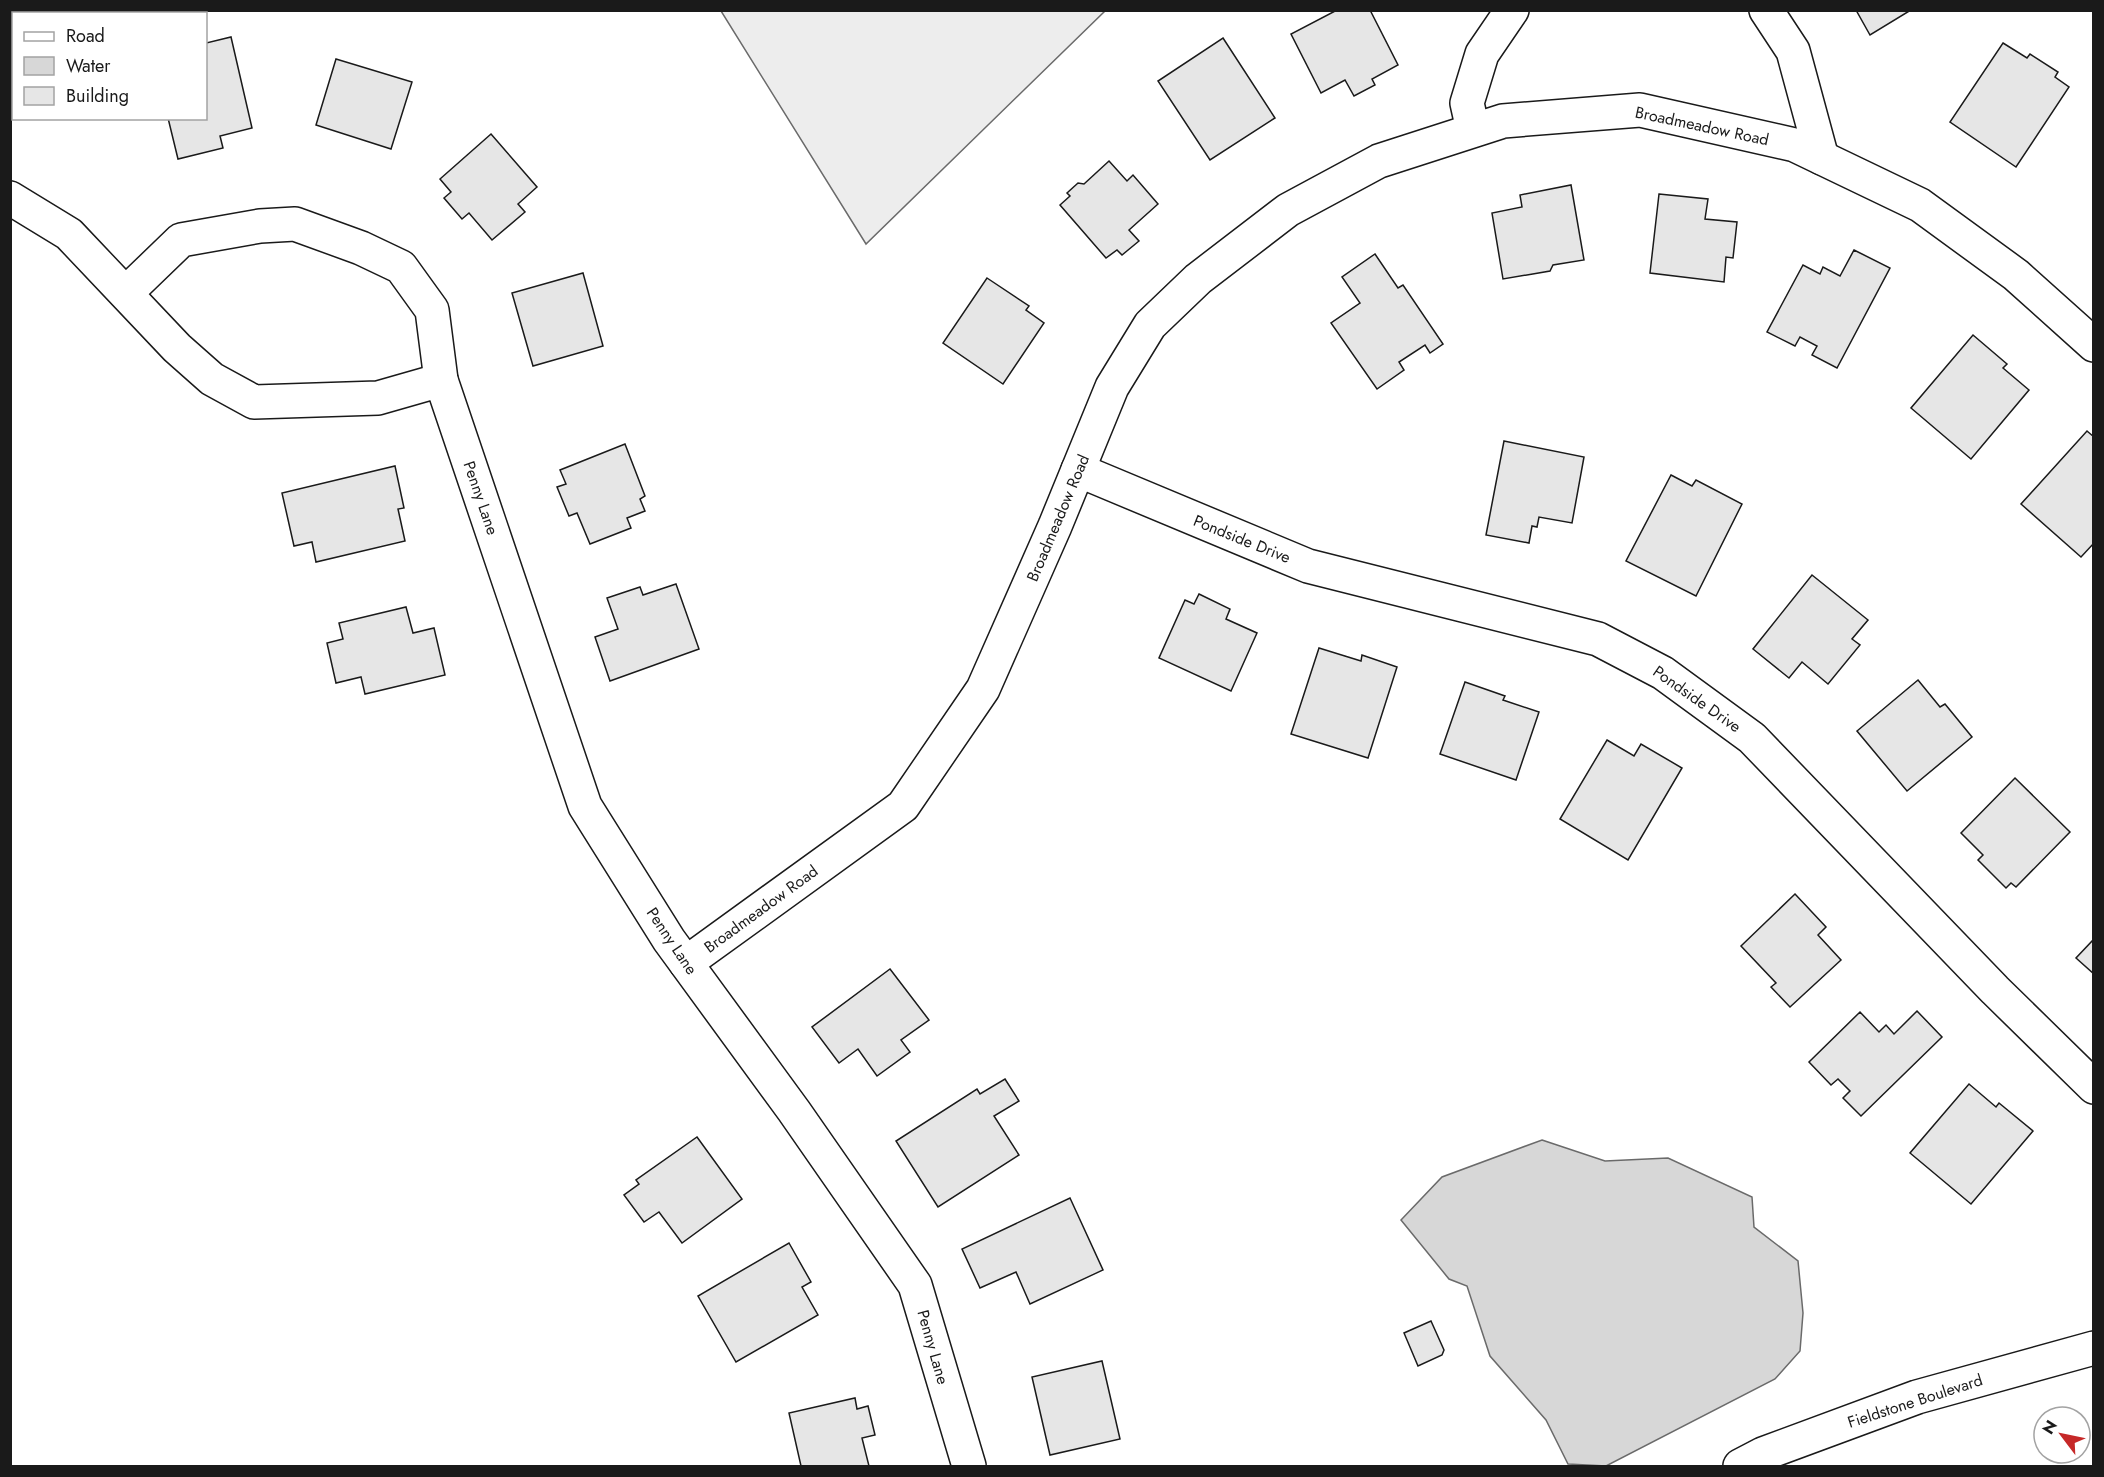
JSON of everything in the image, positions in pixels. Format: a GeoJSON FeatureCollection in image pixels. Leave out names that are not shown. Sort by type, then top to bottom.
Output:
{"type":"FeatureCollection","features":[{"type":"Feature","properties":{"kind":"street"},"geometry":{"type":"LineString","coordinates":[[1473,130],[1467,104],[1482,54],[1512,10]]}},
{"type":"Feature","properties":{"kind":"street"},"geometry":{"type":"LineString","coordinates":[[1766,10],[1793,51],[1822,158]]}},
{"type":"Feature","properties":{"kind":"street","name":"Broadmeadow Road"},"geometry":{"type":"LineString","coordinates":[[686,963],[903,806],[983,689],[1112,387],[1150,325],[1198,279],[1288,210],[1379,162],[1503,121],[1640,110],[1795,145],[1920,205],[2016,275],[2094,345]]}},
{"type":"Feature","properties":{"kind":"street"},"geometry":{"type":"LineString","coordinates":[[10,198],[69,234],[177,348],[212,380],[254,402],[378,398],[441,380]]}},
{"type":"Feature","properties":{"kind":"street","name":"Penny Lane"},"geometry":{"type":"LineString","coordinates":[[126,293],[181,240],[260,226],[295,224],[401,267],[432,310],[441,380],[585,806],[686,963],[794,1111],[915,1286],[969,1467]]}},
{"type":"Feature","properties":{"kind":"street","name":"Pondside Drive"},"geometry":{"type":"LineString","coordinates":[[1078,470],[1308,566],[1598,639],[1663,673],[1752,738],[1995,990],[2094,1087]]}},
{"type":"Feature","properties":{"kind":"street","name":"Fieldstone Boulevard"},"geometry":{"type":"LineString","coordinates":[[1740,1467],[1763,1454],[1917,1397],[2094,1348]]}},
{"type":"Feature","properties":{"kind":"shaded area"},"geometry":{"type":"Polygon","coordinates":[[[721,11],[1105,11],[866,244],[721,11]]]}},
{"type":"Feature","properties":{"kind":"water"},"geometry":{"type":"Polygon","coordinates":[[[1542,1140],[1605,1161],[1668,1158],[1752,1197],[1754,1227],[1798,1261],[1803,1313],[1800,1351],[1775,1379],[1606,1466],[1568,1464],[1546,1420],[1490,1356],[1467,1286],[1449,1279],[1401,1220],[1442,1177],[1542,1140]]]}},
{"type":"Feature","properties":{"kind":"building"},"geometry":{"type":"Polygon","coordinates":[[[1337,10],[1370,10],[1398,65],[1372,79],[1375,85],[1354,96],[1345,80],[1321,93],[1291,34],[1337,10]]]}},
{"type":"Feature","properties":{"kind":"building"},"geometry":{"type":"Polygon","coordinates":[[[1856,10],[1911,10],[1870,35],[1856,10]]]}},
{"type":"Feature","properties":{"kind":"building"},"geometry":{"type":"Polygon","coordinates":[[[231,37],[252,128],[220,136],[223,148],[178,159],[168,120],[207,120],[207,43],[231,37]]]}},
{"type":"Feature","properties":{"kind":"building"},"geometry":{"type":"Polygon","coordinates":[[[1223,38],[1275,118],[1210,160],[1158,81],[1223,38]]]}},
{"type":"Feature","properties":{"kind":"building"},"geometry":{"type":"Polygon","coordinates":[[[2003,43],[2027,58],[2030,54],[2058,72],[2055,77],[2069,87],[2016,167],[1950,122],[2003,43]]]}},
{"type":"Feature","properties":{"kind":"building"},"geometry":{"type":"Polygon","coordinates":[[[336,59],[412,82],[391,149],[316,125],[336,59]]]}},
{"type":"Feature","properties":{"kind":"building"},"geometry":{"type":"Polygon","coordinates":[[[491,134],[537,187],[518,204],[525,212],[492,240],[469,213],[462,219],[444,198],[451,192],[440,179],[491,134]]]}},
{"type":"Feature","properties":{"kind":"building"},"geometry":{"type":"Polygon","coordinates":[[[1109,161],[1127,181],[1133,175],[1158,204],[1129,230],[1139,241],[1122,255],[1117,250],[1106,258],[1060,205],[1070,196],[1067,193],[1078,183],[1084,184],[1109,161]]]}},
{"type":"Feature","properties":{"kind":"building"},"geometry":{"type":"Polygon","coordinates":[[[1571,185],[1584,260],[1553,265],[1550,271],[1503,279],[1492,213],[1522,207],[1520,195],[1571,185]]]}},
{"type":"Feature","properties":{"kind":"building"},"geometry":{"type":"Polygon","coordinates":[[[1659,194],[1708,199],[1705,219],[1737,222],[1733,258],[1726,257],[1724,282],[1650,273],[1659,194]]]}},
{"type":"Feature","properties":{"kind":"building"},"geometry":{"type":"Polygon","coordinates":[[[1854,250],[1890,268],[1837,368],[1812,355],[1817,346],[1800,337],[1795,346],[1767,332],[1803,265],[1820,274],[1823,267],[1840,276],[1854,250]]]}},
{"type":"Feature","properties":{"kind":"building"},"geometry":{"type":"Polygon","coordinates":[[[1375,254],[1398,288],[1403,285],[1443,344],[1430,353],[1425,345],[1399,362],[1404,370],[1377,389],[1331,323],[1360,303],[1342,277],[1375,254]]]}},
{"type":"Feature","properties":{"kind":"building"},"geometry":{"type":"Polygon","coordinates":[[[583,273],[603,346],[533,366],[512,293],[583,273]]]}},
{"type":"Feature","properties":{"kind":"building"},"geometry":{"type":"Polygon","coordinates":[[[987,278],[1029,306],[1026,310],[1044,323],[1003,384],[943,343],[987,278]]]}},
{"type":"Feature","properties":{"kind":"building"},"geometry":{"type":"Polygon","coordinates":[[[1973,335],[2007,364],[2003,368],[2029,390],[1971,459],[1911,408],[1973,335]]]}},
{"type":"Feature","properties":{"kind":"building"},"geometry":{"type":"Polygon","coordinates":[[[2087,431],[2094,437],[2094,543],[2081,557],[2021,504],[2087,431]]]}},
{"type":"Feature","properties":{"kind":"building"},"geometry":{"type":"Polygon","coordinates":[[[1504,441],[1584,457],[1572,523],[1539,517],[1537,527],[1532,526],[1529,543],[1486,535],[1504,441]]]}},
{"type":"Feature","properties":{"kind":"building"},"geometry":{"type":"Polygon","coordinates":[[[625,444],[645,496],[640,499],[645,511],[627,518],[631,528],[590,544],[577,513],[569,516],[557,487],[566,484],[560,470],[625,444]]]}},
{"type":"Feature","properties":{"kind":"building"},"geometry":{"type":"Polygon","coordinates":[[[395,466],[404,508],[398,509],[405,541],[316,562],[312,542],[294,546],[282,493],[395,466]]]}},
{"type":"Feature","properties":{"kind":"building"},"geometry":{"type":"Polygon","coordinates":[[[1671,475],[1692,486],[1696,480],[1742,504],[1696,596],[1626,561],[1671,475]]]}},
{"type":"Feature","properties":{"kind":"building"},"geometry":{"type":"Polygon","coordinates":[[[1812,575],[1868,620],[1852,639],[1860,645],[1828,684],[1802,662],[1789,678],[1753,649],[1812,575]]]}},
{"type":"Feature","properties":{"kind":"building"},"geometry":{"type":"Polygon","coordinates":[[[676,584],[699,649],[610,681],[595,637],[618,629],[607,598],[640,587],[643,595],[676,584]]]}},
{"type":"Feature","properties":{"kind":"building"},"geometry":{"type":"Polygon","coordinates":[[[1199,594],[1230,609],[1226,619],[1257,633],[1231,691],[1159,658],[1185,600],[1194,604],[1199,594]]]}},
{"type":"Feature","properties":{"kind":"building"},"geometry":{"type":"Polygon","coordinates":[[[406,607],[413,633],[434,628],[445,675],[365,694],[361,677],[336,683],[327,643],[343,639],[339,623],[406,607]]]}},
{"type":"Feature","properties":{"kind":"building"},"geometry":{"type":"Polygon","coordinates":[[[1319,648],[1361,661],[1362,655],[1397,667],[1368,758],[1291,734],[1319,648]]]}},
{"type":"Feature","properties":{"kind":"building"},"geometry":{"type":"Polygon","coordinates":[[[1918,680],[1940,707],[1945,704],[1972,737],[1907,791],[1857,731],[1918,680]]]}},
{"type":"Feature","properties":{"kind":"building"},"geometry":{"type":"Polygon","coordinates":[[[1465,682],[1505,696],[1503,700],[1539,712],[1516,780],[1440,754],[1465,682]]]}},
{"type":"Feature","properties":{"kind":"building"},"geometry":{"type":"Polygon","coordinates":[[[1607,740],[1634,756],[1641,744],[1682,768],[1628,860],[1560,819],[1607,740]]]}},
{"type":"Feature","properties":{"kind":"building"},"geometry":{"type":"Polygon","coordinates":[[[2015,778],[2070,832],[2016,887],[2011,883],[2006,888],[1978,860],[1983,855],[1961,833],[2015,778]]]}},
{"type":"Feature","properties":{"kind":"building"},"geometry":{"type":"Polygon","coordinates":[[[1795,894],[1826,927],[1818,935],[1841,960],[1790,1007],[1771,987],[1776,983],[1741,946],[1795,894]]]}},
{"type":"Feature","properties":{"kind":"building"},"geometry":{"type":"Polygon","coordinates":[[[2094,939],[2094,974],[2076,958],[2094,939]]]}},
{"type":"Feature","properties":{"kind":"building"},"geometry":{"type":"Polygon","coordinates":[[[890,969],[929,1020],[901,1040],[910,1052],[877,1076],[858,1049],[839,1063],[812,1027],[890,969]]]}},
{"type":"Feature","properties":{"kind":"building"},"geometry":{"type":"Polygon","coordinates":[[[1917,1011],[1942,1037],[1861,1116],[1843,1098],[1850,1091],[1838,1079],[1831,1085],[1809,1062],[1860,1012],[1879,1032],[1886,1025],[1894,1034],[1917,1011]]]}},
{"type":"Feature","properties":{"kind":"building"},"geometry":{"type":"Polygon","coordinates":[[[1005,1079],[1019,1101],[994,1116],[1019,1155],[938,1207],[896,1141],[977,1089],[980,1094],[1005,1079]]]}},
{"type":"Feature","properties":{"kind":"building"},"geometry":{"type":"Polygon","coordinates":[[[1969,1084],[1996,1107],[1999,1103],[2033,1131],[1971,1204],[1910,1153],[1969,1084]]]}},
{"type":"Feature","properties":{"kind":"building"},"geometry":{"type":"Polygon","coordinates":[[[697,1137],[742,1199],[682,1243],[659,1212],[644,1222],[624,1195],[639,1184],[636,1180],[697,1137]]]}},
{"type":"Feature","properties":{"kind":"building"},"geometry":{"type":"Polygon","coordinates":[[[1070,1198],[1103,1270],[1030,1304],[1016,1272],[980,1288],[962,1249],[1070,1198]]]}},
{"type":"Feature","properties":{"kind":"building"},"geometry":{"type":"Polygon","coordinates":[[[789,1243],[811,1282],[802,1287],[818,1315],[736,1362],[698,1296],[789,1243]]]}},
{"type":"Feature","properties":{"kind":"building"},"geometry":{"type":"Polygon","coordinates":[[[1431,1321],[1444,1350],[1442,1355],[1418,1366],[1404,1333],[1431,1321]]]}},
{"type":"Feature","properties":{"kind":"building"},"geometry":{"type":"Polygon","coordinates":[[[1102,1361],[1120,1439],[1050,1455],[1032,1377],[1102,1361]]]}},
{"type":"Feature","properties":{"kind":"building"},"geometry":{"type":"Polygon","coordinates":[[[855,1398],[857,1409],[868,1406],[875,1435],[862,1438],[869,1466],[801,1466],[789,1413],[855,1398]]]}}]}
